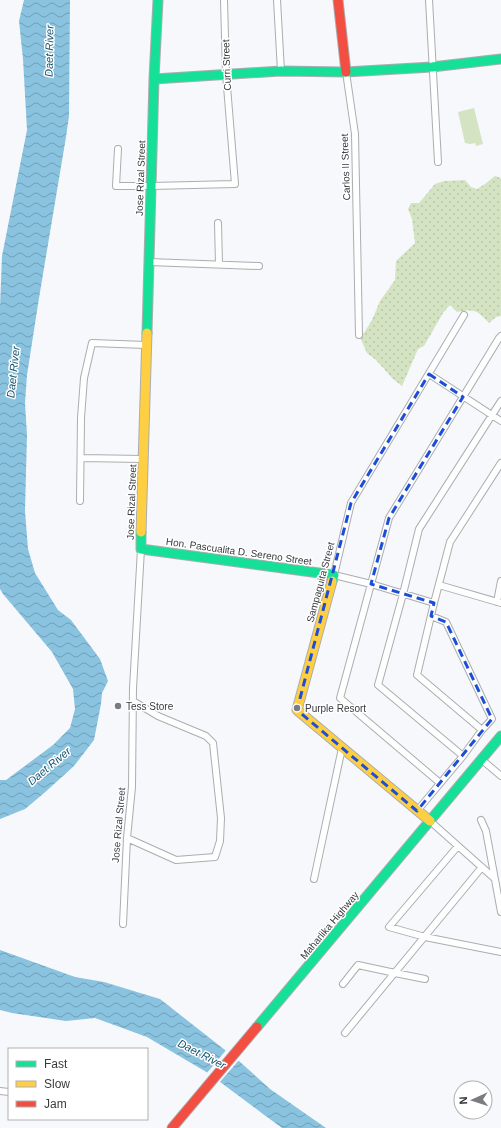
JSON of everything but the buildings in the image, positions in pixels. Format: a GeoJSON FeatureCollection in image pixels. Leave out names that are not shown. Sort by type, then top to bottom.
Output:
{"type":"FeatureCollection","features":[{"type":"Feature","properties":{"kind":"main road","name":"Jose Rizal Street"},"geometry":{"type":"LineString","coordinates":[[141,549],[154,79],[158,0]]}},
{"type":"Feature","properties":{"kind":"main road","name":"Carlos II Street"},"geometry":{"type":"LineString","coordinates":[[338,0],[346,72]]}},
{"type":"Feature","properties":{"kind":"main road"},"geometry":{"type":"LineString","coordinates":[[154,79],[281,71],[346,72],[432,67],[501,59]]}},
{"type":"Feature","properties":{"kind":"main road","name":"Hon. Pascualita D. Sereno Street"},"geometry":{"type":"LineString","coordinates":[[141,549],[334,575]]}},
{"type":"Feature","properties":{"kind":"main road","name":"Sampaguita Street"},"geometry":{"type":"LineString","coordinates":[[334,575],[297,710],[430,821]]}},
{"type":"Feature","properties":{"kind":"main road","name":"Maharlika Highway"},"geometry":{"type":"LineString","coordinates":[[172,1128],[501,736]]}},
{"type":"Feature","properties":{"kind":"street","name":"Curri Street"},"geometry":{"type":"LineString","coordinates":[[151,186],[235,184],[226,74],[224,0]]}},
{"type":"Feature","properties":{"kind":"street"},"geometry":{"type":"LineString","coordinates":[[276,0],[281,71]]}},
{"type":"Feature","properties":{"kind":"street"},"geometry":{"type":"LineString","coordinates":[[429,0],[438,162]]}},
{"type":"Feature","properties":{"kind":"street","name":"Carlos II Street"},"geometry":{"type":"LineString","coordinates":[[346,72],[355,134],[359,335]]}},
{"type":"Feature","properties":{"kind":"street"},"geometry":{"type":"LineString","coordinates":[[118,149],[116,186],[151,186]]}},
{"type":"Feature","properties":{"kind":"street"},"geometry":{"type":"LineString","coordinates":[[218,223],[218,264]]}},
{"type":"Feature","properties":{"kind":"street"},"geometry":{"type":"LineString","coordinates":[[149,262],[259,266]]}},
{"type":"Feature","properties":{"kind":"street","name":"Sampaguita Street"},"geometry":{"type":"LineString","coordinates":[[334,575],[351,503],[464,316]]}},
{"type":"Feature","properties":{"kind":"street"},"geometry":{"type":"LineString","coordinates":[[440,783],[340,698],[389,518],[501,336]]}},
{"type":"Feature","properties":{"kind":"street"},"geometry":{"type":"LineString","coordinates":[[80,501],[81,418],[84,378],[92,343],[146,345]]}},
{"type":"Feature","properties":{"kind":"street"},"geometry":{"type":"LineString","coordinates":[[429,374],[501,421]]}},
{"type":"Feature","properties":{"kind":"street"},"geometry":{"type":"LineString","coordinates":[[463,756],[378,685],[419,529],[501,401]]}},
{"type":"Feature","properties":{"kind":"street"},"geometry":{"type":"LineString","coordinates":[[81,458],[143,459]]}},
{"type":"Feature","properties":{"kind":"street"},"geometry":{"type":"LineString","coordinates":[[482,730],[417,675],[450,542],[500,466]]}},
{"type":"Feature","properties":{"kind":"street","name":"Jose Rizal Street"},"geometry":{"type":"LineString","coordinates":[[123,924],[127,838],[132,787],[133,701],[141,549]]}},
{"type":"Feature","properties":{"kind":"street"},"geometry":{"type":"LineString","coordinates":[[334,575],[371,584],[434,603]]}},
{"type":"Feature","properties":{"kind":"street"},"geometry":{"type":"LineString","coordinates":[[439,585],[499,602],[501,581]]}},
{"type":"Feature","properties":{"kind":"street"},"geometry":{"type":"LineString","coordinates":[[417,811],[492,719],[446,622],[431,616]]}},
{"type":"Feature","properties":{"kind":"street"},"geometry":{"type":"LineString","coordinates":[[127,838],[176,860],[215,858],[220,841],[221,818],[213,743],[206,736],[158,716],[133,701]]}},
{"type":"Feature","properties":{"kind":"street"},"geometry":{"type":"LineString","coordinates":[[314,879],[342,748]]}},
{"type":"Feature","properties":{"kind":"street"},"geometry":{"type":"LineString","coordinates":[[481,759],[501,776]]}},
{"type":"Feature","properties":{"kind":"street"},"geometry":{"type":"LineString","coordinates":[[481,820],[486,831],[501,912]]}},
{"type":"Feature","properties":{"kind":"street"},"geometry":{"type":"LineString","coordinates":[[430,821],[494,878]]}},
{"type":"Feature","properties":{"kind":"street"},"geometry":{"type":"LineString","coordinates":[[458,846],[389,927],[501,952]]}},
{"type":"Feature","properties":{"kind":"street"},"geometry":{"type":"LineString","coordinates":[[346,1033],[482,866]]}},
{"type":"Feature","properties":{"kind":"street"},"geometry":{"type":"LineString","coordinates":[[343,984],[358,965],[425,979]]}},
{"type":"Feature","properties":{"kind":"highlighted area"},"geometry":{"type":"Polygon","coordinates":[[[429,374],[463,397],[389,518],[371,584],[434,603],[431,616],[446,622],[492,719],[417,811],[297,710],[351,503],[429,374]]]}},
{"type":"Feature","properties":{"kind":"green space"},"geometry":{"type":"Polygon","coordinates":[[[474,108],[483,144],[476,146],[475,143],[465,143],[458,112],[474,108]]]}},
{"type":"Feature","properties":{"kind":"green space"},"geometry":{"type":"Polygon","coordinates":[[[495,176],[501,178],[501,316],[496,317],[489,323],[478,313],[472,311],[457,312],[450,305],[443,313],[424,346],[418,349],[402,386],[367,353],[358,333],[364,333],[372,320],[380,301],[395,280],[396,261],[415,243],[412,219],[408,209],[411,203],[419,203],[435,184],[444,181],[465,180],[471,187],[477,189],[495,176]]]}},
{"type":"Feature","properties":{"kind":"water","name":"Daet River"},"geometry":{"type":"Polygon","coordinates":[[[24,0],[70,0],[69,116],[27,375],[25,403],[27,435],[25,511],[28,549],[35,573],[58,610],[71,620],[100,659],[108,681],[102,693],[94,740],[74,766],[25,809],[0,819],[0,780],[6,780],[53,745],[70,728],[75,709],[73,689],[52,652],[0,589],[0,307],[2,256],[27,130],[23,59],[19,21],[24,0]]]}},
{"type":"Feature","properties":{"kind":"water","name":"Daet River"},"geometry":{"type":"Polygon","coordinates":[[[0,950],[75,977],[104,982],[160,999],[239,1061],[270,1089],[326,1128],[282,1128],[208,1073],[147,1037],[95,1018],[66,1021],[0,1010],[0,950]]]}},
{"type":"Feature","properties":{"kind":"pier"},"geometry":{"type":"Polygon","coordinates":[[[227,1049],[240,1059],[219,1083],[206,1074],[227,1049]]]}},
{"type":"Feature","properties":{"kind":"traffic: fast"},"geometry":{"type":"LineString","coordinates":[[147,333],[154,79],[158,0]]}},
{"type":"Feature","properties":{"kind":"traffic: fast"},"geometry":{"type":"LineString","coordinates":[[154,79],[281,71],[346,72],[432,67],[501,59]]}},
{"type":"Feature","properties":{"kind":"traffic: fast"},"geometry":{"type":"LineString","coordinates":[[141,532],[141,549],[334,575],[332,581]]}},
{"type":"Feature","properties":{"kind":"traffic: fast"},"geometry":{"type":"LineString","coordinates":[[257,1027],[501,736]]}},
{"type":"Feature","properties":{"kind":"traffic: slow"},"geometry":{"type":"LineString","coordinates":[[141,532],[147,333]]}},
{"type":"Feature","properties":{"kind":"traffic: slow"},"geometry":{"type":"LineString","coordinates":[[332,581],[297,710],[430,821]]}},
{"type":"Feature","properties":{"kind":"traffic: jam"},"geometry":{"type":"LineString","coordinates":[[338,0],[346,72]]}},
{"type":"Feature","properties":{"kind":"traffic: jam"},"geometry":{"type":"LineString","coordinates":[[172,1128],[257,1027]]}},
{"type":"Feature","properties":{"kind":"place","name":"Tess Store"},"geometry":{"type":"Point","coordinates":[118,706]}},
{"type":"Feature","properties":{"kind":"place","name":"Purple Resort"},"geometry":{"type":"Point","coordinates":[297,708]}}]}
